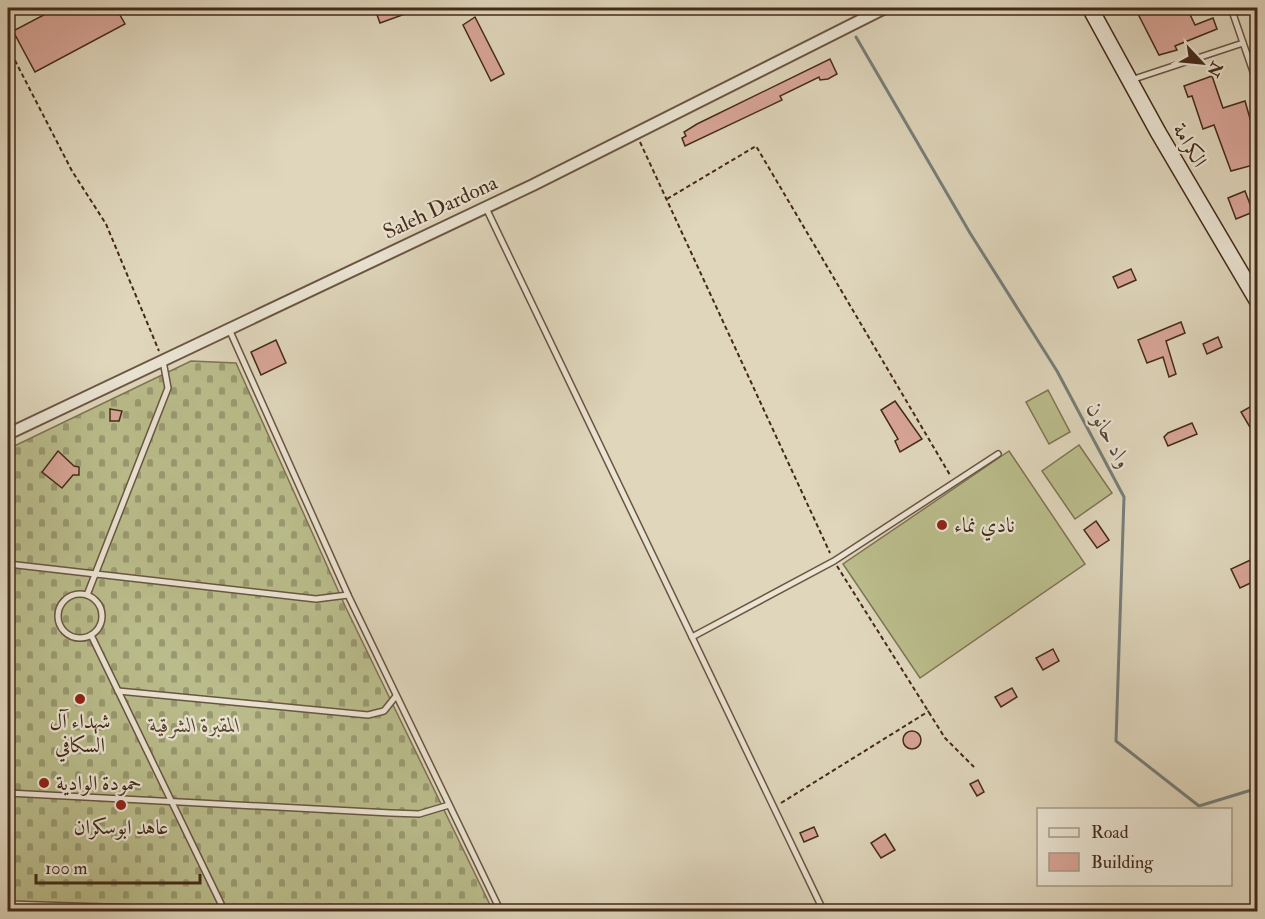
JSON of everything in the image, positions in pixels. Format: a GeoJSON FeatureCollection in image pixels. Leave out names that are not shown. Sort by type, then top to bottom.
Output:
{"type":"FeatureCollection","features":[{"type":"Feature","properties":{"kind":"main road","name":"الكرامة"},"geometry":{"type":"LineString","coordinates":[[1090,8],[1257,302]]}},
{"type":"Feature","properties":{"kind":"street","name":"Saleh Dardona"},"geometry":{"type":"LineString","coordinates":[[8,434],[163,362],[347,271],[486,208],[885,8]]}},
{"type":"Feature","properties":{"kind":"street"},"geometry":{"type":"LineString","coordinates":[[1249,912],[1257,909]]}},
{"type":"Feature","properties":{"kind":"lane"},"geometry":{"type":"LineString","coordinates":[[1231,8],[1257,86]]}},
{"type":"Feature","properties":{"kind":"lane"},"geometry":{"type":"LineString","coordinates":[[1130,80],[1243,43]]}},
{"type":"Feature","properties":{"kind":"lane"},"geometry":{"type":"LineString","coordinates":[[486,208],[824,912]]}},
{"type":"Feature","properties":{"kind":"lane"},"geometry":{"type":"LineString","coordinates":[[229,329],[348,595],[501,912]]}},
{"type":"Feature","properties":{"kind":"lane"},"geometry":{"type":"LineString","coordinates":[[87,595],[168,388],[163,362]]}},
{"type":"Feature","properties":{"kind":"lane"},"geometry":{"type":"LineString","coordinates":[[692,636],[834,561],[998,454]]}},
{"type":"Feature","properties":{"kind":"lane"},"geometry":{"type":"LineString","coordinates":[[8,564],[97,572],[316,598],[348,595]]}},
{"type":"Feature","properties":{"kind":"lane"},"geometry":{"type":"LineString","coordinates":[[80,594],[87,595],[101,610],[100,624],[91,635],[77,638],[70,636],[64,632],[58,619],[58,611],[66,599],[80,594]]}},
{"type":"Feature","properties":{"kind":"lane"},"geometry":{"type":"LineString","coordinates":[[91,635],[225,911]]}},
{"type":"Feature","properties":{"kind":"lane"},"geometry":{"type":"LineString","coordinates":[[118,691],[368,715],[384,711],[396,696]]}},
{"type":"Feature","properties":{"kind":"lane"},"geometry":{"type":"LineString","coordinates":[[8,793],[419,814],[449,805]]}},
{"type":"Feature","properties":{"kind":"lane"},"geometry":{"type":"LineString","coordinates":[[8,904],[261,912]]}},
{"type":"Feature","properties":{"kind":"path"},"geometry":{"type":"LineString","coordinates":[[8,47],[72,171],[106,224],[163,362]]}},
{"type":"Feature","properties":{"kind":"path"},"geometry":{"type":"LineString","coordinates":[[637,134],[834,561],[945,738],[974,767]]}},
{"type":"Feature","properties":{"kind":"path"},"geometry":{"type":"LineString","coordinates":[[667,199],[756,146],[954,482]]}},
{"type":"Feature","properties":{"kind":"path"},"geometry":{"type":"LineString","coordinates":[[774,807],[929,711]]}},
{"type":"Feature","properties":{"kind":"green space","name":"المقبرة الشرقية"},"geometry":{"type":"Polygon","coordinates":[[[191,361],[236,363],[346,608],[493,911],[8,912],[8,449],[191,361]]]}},
{"type":"Feature","properties":{"kind":"green space"},"geometry":{"type":"Polygon","coordinates":[[[1048,390],[1070,432],[1049,444],[1026,402],[1048,390]]]}},
{"type":"Feature","properties":{"kind":"green space"},"geometry":{"type":"Polygon","coordinates":[[[1079,445],[1112,493],[1075,519],[1042,471],[1079,445]]]}},
{"type":"Feature","properties":{"kind":"green space"},"geometry":{"type":"Polygon","coordinates":[[[1009,451],[1085,564],[920,678],[843,564],[1009,451]]]}},
{"type":"Feature","properties":{"kind":"building"},"geometry":{"type":"Polygon","coordinates":[[[57,8],[116,8],[125,24],[35,72],[13,31],[57,8]]]}},
{"type":"Feature","properties":{"kind":"building"},"geometry":{"type":"Polygon","coordinates":[[[390,8],[419,9],[380,23],[376,12],[390,8]]]}},
{"type":"Feature","properties":{"kind":"building"},"geometry":{"type":"Polygon","coordinates":[[[1135,8],[1187,8],[1195,25],[1213,18],[1217,29],[1175,46],[1177,50],[1159,55],[1135,8]]]}},
{"type":"Feature","properties":{"kind":"building"},"geometry":{"type":"Polygon","coordinates":[[[475,17],[504,74],[491,81],[463,25],[475,17]]]}},
{"type":"Feature","properties":{"kind":"building"},"geometry":{"type":"Polygon","coordinates":[[[830,59],[837,74],[828,79],[820,80],[819,77],[780,96],[782,100],[685,146],[682,138],[686,136],[684,132],[697,124],[830,59]]]}},
{"type":"Feature","properties":{"kind":"building"},"geometry":{"type":"Polygon","coordinates":[[[1212,76],[1223,108],[1245,101],[1257,143],[1257,164],[1231,171],[1214,125],[1203,129],[1192,96],[1188,97],[1184,86],[1212,76]]]}},
{"type":"Feature","properties":{"kind":"building"},"geometry":{"type":"Polygon","coordinates":[[[1245,191],[1253,212],[1236,219],[1228,198],[1245,191]]]}},
{"type":"Feature","properties":{"kind":"building"},"geometry":{"type":"Polygon","coordinates":[[[1131,269],[1136,280],[1118,288],[1113,277],[1131,269]]]}},
{"type":"Feature","properties":{"kind":"building"},"geometry":{"type":"Polygon","coordinates":[[[1181,322],[1185,333],[1166,341],[1176,374],[1169,377],[1163,357],[1147,363],[1138,340],[1181,322]]]}},
{"type":"Feature","properties":{"kind":"building"},"geometry":{"type":"Polygon","coordinates":[[[1218,337],[1222,347],[1207,354],[1203,344],[1218,337]]]}},
{"type":"Feature","properties":{"kind":"building"},"geometry":{"type":"Polygon","coordinates":[[[276,340],[286,363],[261,375],[251,352],[276,340]]]}},
{"type":"Feature","properties":{"kind":"building"},"geometry":{"type":"Polygon","coordinates":[[[895,401],[922,439],[900,452],[895,441],[898,439],[881,410],[895,401]]]}},
{"type":"Feature","properties":{"kind":"building"},"geometry":{"type":"Polygon","coordinates":[[[1257,403],[1257,426],[1251,429],[1241,412],[1257,403]]]}},
{"type":"Feature","properties":{"kind":"building"},"geometry":{"type":"Polygon","coordinates":[[[110,409],[122,411],[119,421],[110,421],[110,409]]]}},
{"type":"Feature","properties":{"kind":"building"},"geometry":{"type":"Polygon","coordinates":[[[1192,423],[1197,434],[1168,446],[1164,437],[1168,433],[1192,423]]]}},
{"type":"Feature","properties":{"kind":"building"},"geometry":{"type":"Polygon","coordinates":[[[58,451],[74,466],[79,467],[79,475],[73,475],[62,488],[42,472],[58,451]]]}},
{"type":"Feature","properties":{"kind":"building"},"geometry":{"type":"Polygon","coordinates":[[[1096,521],[1109,540],[1097,548],[1084,530],[1096,521]]]}},
{"type":"Feature","properties":{"kind":"building"},"geometry":{"type":"Polygon","coordinates":[[[1257,557],[1257,580],[1240,588],[1231,569],[1257,557]]]}},
{"type":"Feature","properties":{"kind":"building"},"geometry":{"type":"Polygon","coordinates":[[[1053,649],[1059,661],[1043,670],[1036,658],[1053,649]]]}},
{"type":"Feature","properties":{"kind":"building"},"geometry":{"type":"Polygon","coordinates":[[[1012,688],[1017,697],[1001,707],[995,697],[1012,688]]]}},
{"type":"Feature","properties":{"kind":"building"},"geometry":{"type":"Polygon","coordinates":[[[912,731],[918,734],[921,740],[918,746],[912,749],[906,746],[903,740],[906,734],[912,731]]]}},
{"type":"Feature","properties":{"kind":"building"},"geometry":{"type":"Polygon","coordinates":[[[978,780],[984,792],[977,796],[970,784],[978,780]]]}},
{"type":"Feature","properties":{"kind":"building"},"geometry":{"type":"Polygon","coordinates":[[[814,827],[818,836],[804,842],[800,833],[814,827]]]}},
{"type":"Feature","properties":{"kind":"building"},"geometry":{"type":"Polygon","coordinates":[[[885,834],[895,850],[881,858],[871,843],[885,834]]]}},
{"type":"Feature","properties":{"kind":"waterway"},"geometry":{"type":"LineString","coordinates":[[833,8],[840,14]]}},
{"type":"Feature","properties":{"kind":"waterway","name":"واد حانون"},"geometry":{"type":"LineString","coordinates":[[856,37],[970,233],[1057,371],[1124,497],[1116,741],[1199,806],[1258,788]]}},
{"type":"Feature","properties":{"kind":"place","name":"نادي نماء"},"geometry":{"type":"Point","coordinates":[942,525]}},
{"type":"Feature","properties":{"kind":"place","name":"شهداء آل السكافي"},"geometry":{"type":"Point","coordinates":[80,699]}},
{"type":"Feature","properties":{"kind":"place","name":"حمودة الوادية"},"geometry":{"type":"Point","coordinates":[44,783]}},
{"type":"Feature","properties":{"kind":"place","name":"عاهد ابوسكران"},"geometry":{"type":"Point","coordinates":[121,805]}}]}
